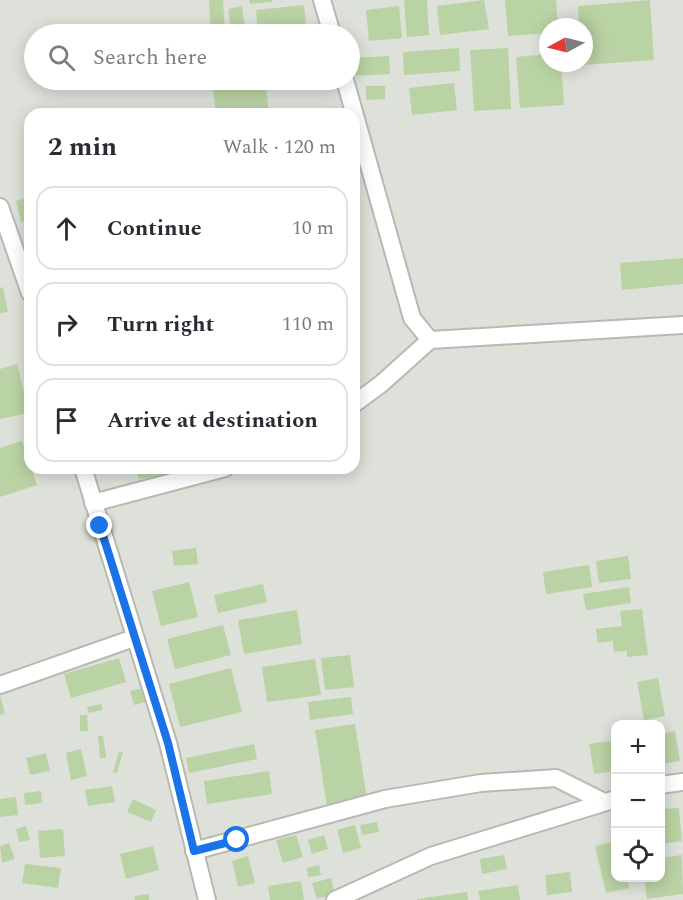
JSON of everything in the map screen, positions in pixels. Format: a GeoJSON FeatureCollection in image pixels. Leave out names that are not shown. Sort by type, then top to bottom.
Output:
{"type":"FeatureCollection","features":[{"type":"Feature","properties":{"kind":"street"},"geometry":{"type":"LineString","coordinates":[[322,0],[329,24]]}},
{"type":"Feature","properties":{"kind":"street"},"geometry":{"type":"LineString","coordinates":[[348,90],[353,108]]}},
{"type":"Feature","properties":{"kind":"street"},"geometry":{"type":"LineString","coordinates":[[360,133],[412,318],[430,340]]}},
{"type":"Feature","properties":{"kind":"street"},"geometry":{"type":"LineString","coordinates":[[0,207],[24,276]]}},
{"type":"Feature","properties":{"kind":"street"},"geometry":{"type":"LineString","coordinates":[[360,400],[430,340],[683,325]]}},
{"type":"Feature","properties":{"kind":"street"},"geometry":{"type":"LineString","coordinates":[[84,474],[168,743],[207,900]]}},
{"type":"Feature","properties":{"kind":"street"},"geometry":{"type":"LineString","coordinates":[[93,503],[202,474]]}},
{"type":"Feature","properties":{"kind":"street"},"geometry":{"type":"LineString","coordinates":[[0,685],[134,638]]}},
{"type":"Feature","properties":{"kind":"street"},"geometry":{"type":"LineString","coordinates":[[194,851],[385,799],[481,783],[556,778],[610,801]]}},
{"type":"Feature","properties":{"kind":"street"},"geometry":{"type":"LineString","coordinates":[[665,784],[683,782]]}},
{"type":"Feature","properties":{"kind":"street"},"geometry":{"type":"LineString","coordinates":[[335,900],[431,856],[610,801]]}},
{"type":"Feature","properties":{"kind":"building"},"geometry":{"type":"Polygon","coordinates":[[[209,0],[223,0],[224,24],[210,24],[209,0]]]}},
{"type":"Feature","properties":{"kind":"building"},"geometry":{"type":"Polygon","coordinates":[[[249,0],[272,0],[272,2],[250,4],[249,0]]]}},
{"type":"Feature","properties":{"kind":"building"},"geometry":{"type":"Polygon","coordinates":[[[404,0],[427,0],[429,35],[407,37],[404,0]]]}},
{"type":"Feature","properties":{"kind":"building"},"geometry":{"type":"Polygon","coordinates":[[[484,0],[489,29],[440,35],[437,6],[484,0]]]}},
{"type":"Feature","properties":{"kind":"building"},"geometry":{"type":"Polygon","coordinates":[[[505,0],[556,0],[557,18],[539,18],[539,34],[508,36],[505,0]]]}},
{"type":"Feature","properties":{"kind":"building"},"geometry":{"type":"Polygon","coordinates":[[[650,0],[654,60],[593,64],[593,18],[579,18],[578,6],[650,0]]]}},
{"type":"Feature","properties":{"kind":"building"},"geometry":{"type":"Polygon","coordinates":[[[304,5],[306,24],[257,24],[256,10],[304,5]]]}},
{"type":"Feature","properties":{"kind":"building"},"geometry":{"type":"Polygon","coordinates":[[[242,6],[245,24],[230,24],[228,9],[242,6]]]}},
{"type":"Feature","properties":{"kind":"building"},"geometry":{"type":"Polygon","coordinates":[[[399,6],[402,38],[369,41],[366,10],[399,6]]]}},
{"type":"Feature","properties":{"kind":"building"},"geometry":{"type":"Polygon","coordinates":[[[459,48],[460,71],[404,75],[403,52],[459,48]]]}},
{"type":"Feature","properties":{"kind":"building"},"geometry":{"type":"Polygon","coordinates":[[[508,48],[511,109],[474,111],[470,50],[508,48]]]}},
{"type":"Feature","properties":{"kind":"building"},"geometry":{"type":"Polygon","coordinates":[[[539,55],[539,72],[562,72],[564,105],[520,108],[516,57],[539,55]]]}},
{"type":"Feature","properties":{"kind":"building"},"geometry":{"type":"Polygon","coordinates":[[[389,56],[390,74],[360,76],[360,57],[389,56]]]}},
{"type":"Feature","properties":{"kind":"building"},"geometry":{"type":"Polygon","coordinates":[[[454,83],[457,110],[412,115],[409,88],[454,83]]]}},
{"type":"Feature","properties":{"kind":"building"},"geometry":{"type":"Polygon","coordinates":[[[366,86],[385,86],[385,99],[366,100],[366,86]]]}},
{"type":"Feature","properties":{"kind":"building"},"geometry":{"type":"Polygon","coordinates":[[[213,90],[267,90],[268,108],[215,108],[213,90]]]}},
{"type":"Feature","properties":{"kind":"building"},"geometry":{"type":"Polygon","coordinates":[[[24,199],[24,221],[21,222],[16,201],[24,199]]]}},
{"type":"Feature","properties":{"kind":"building"},"geometry":{"type":"Polygon","coordinates":[[[683,258],[683,284],[622,290],[620,263],[683,258]]]}},
{"type":"Feature","properties":{"kind":"building"},"geometry":{"type":"Polygon","coordinates":[[[3,287],[8,312],[0,313],[0,288],[3,287]]]}},
{"type":"Feature","properties":{"kind":"building"},"geometry":{"type":"Polygon","coordinates":[[[17,364],[24,393],[24,414],[0,419],[0,369],[17,364]]]}},
{"type":"Feature","properties":{"kind":"building"},"geometry":{"type":"Polygon","coordinates":[[[22,441],[24,474],[33,474],[37,485],[0,497],[0,448],[22,441]]]}},
{"type":"Feature","properties":{"kind":"building"},"geometry":{"type":"Polygon","coordinates":[[[138,474],[164,474],[164,476],[138,479],[138,474]]]}},
{"type":"Feature","properties":{"kind":"building"},"geometry":{"type":"Polygon","coordinates":[[[196,548],[198,564],[174,566],[172,551],[196,548]]]}},
{"type":"Feature","properties":{"kind":"building"},"geometry":{"type":"Polygon","coordinates":[[[628,556],[631,579],[599,583],[596,561],[628,556]]]}},
{"type":"Feature","properties":{"kind":"building"},"geometry":{"type":"Polygon","coordinates":[[[589,565],[592,587],[546,594],[543,572],[589,565]]]}},
{"type":"Feature","properties":{"kind":"building"},"geometry":{"type":"Polygon","coordinates":[[[189,582],[198,617],[161,626],[152,591],[189,582]]]}},
{"type":"Feature","properties":{"kind":"building"},"geometry":{"type":"Polygon","coordinates":[[[263,584],[267,602],[218,613],[214,595],[263,584]]]}},
{"type":"Feature","properties":{"kind":"building"},"geometry":{"type":"Polygon","coordinates":[[[629,587],[631,603],[586,610],[583,594],[629,587]]]}},
{"type":"Feature","properties":{"kind":"building"},"geometry":{"type":"Polygon","coordinates":[[[642,609],[648,655],[627,657],[627,651],[614,652],[613,641],[598,643],[596,629],[622,626],[620,611],[642,609]]]}},
{"type":"Feature","properties":{"kind":"building"},"geometry":{"type":"Polygon","coordinates":[[[297,610],[302,644],[244,654],[238,620],[297,610]]]}},
{"type":"Feature","properties":{"kind":"building"},"geometry":{"type":"Polygon","coordinates":[[[223,625],[231,655],[175,669],[167,639],[223,625]]]}},
{"type":"Feature","properties":{"kind":"building"},"geometry":{"type":"Polygon","coordinates":[[[350,655],[354,687],[325,690],[321,658],[350,655]]]}},
{"type":"Feature","properties":{"kind":"building"},"geometry":{"type":"Polygon","coordinates":[[[119,658],[126,682],[71,698],[64,674],[119,658]]]}},
{"type":"Feature","properties":{"kind":"building"},"geometry":{"type":"Polygon","coordinates":[[[315,659],[321,695],[267,702],[262,667],[315,659]]]}},
{"type":"Feature","properties":{"kind":"building"},"geometry":{"type":"Polygon","coordinates":[[[231,668],[242,712],[180,727],[169,684],[231,668]]]}},
{"type":"Feature","properties":{"kind":"building"},"geometry":{"type":"Polygon","coordinates":[[[658,678],[665,716],[644,720],[637,682],[658,678]]]}},
{"type":"Feature","properties":{"kind":"building"},"geometry":{"type":"Polygon","coordinates":[[[143,688],[146,702],[134,705],[130,691],[143,688]]]}},
{"type":"Feature","properties":{"kind":"building"},"geometry":{"type":"Polygon","coordinates":[[[0,695],[5,714],[0,715],[0,695]]]}},
{"type":"Feature","properties":{"kind":"building"},"geometry":{"type":"Polygon","coordinates":[[[351,697],[353,714],[310,720],[308,702],[351,697]]]}},
{"type":"Feature","properties":{"kind":"building"},"geometry":{"type":"Polygon","coordinates":[[[101,704],[103,710],[89,713],[87,707],[101,704]]]}},
{"type":"Feature","properties":{"kind":"building"},"geometry":{"type":"Polygon","coordinates":[[[80,715],[87,715],[88,731],[80,731],[80,715]]]}},
{"type":"Feature","properties":{"kind":"building"},"geometry":{"type":"Polygon","coordinates":[[[355,724],[367,799],[327,806],[315,730],[355,724]]]}},
{"type":"Feature","properties":{"kind":"building"},"geometry":{"type":"Polygon","coordinates":[[[675,731],[680,761],[665,763],[665,733],[675,731]]]}},
{"type":"Feature","properties":{"kind":"building"},"geometry":{"type":"Polygon","coordinates":[[[98,736],[103,736],[106,758],[100,758],[98,736]]]}},
{"type":"Feature","properties":{"kind":"building"},"geometry":{"type":"Polygon","coordinates":[[[611,741],[611,772],[594,774],[589,744],[611,741]]]}},
{"type":"Feature","properties":{"kind":"building"},"geometry":{"type":"Polygon","coordinates":[[[254,744],[257,759],[189,773],[186,758],[254,744]]]}},
{"type":"Feature","properties":{"kind":"building"},"geometry":{"type":"Polygon","coordinates":[[[81,749],[87,776],[71,780],[66,753],[81,749]]]}},
{"type":"Feature","properties":{"kind":"building"},"geometry":{"type":"Polygon","coordinates":[[[119,751],[123,752],[117,773],[113,772],[119,751]]]}},
{"type":"Feature","properties":{"kind":"building"},"geometry":{"type":"Polygon","coordinates":[[[46,753],[50,771],[30,775],[26,758],[46,753]]]}},
{"type":"Feature","properties":{"kind":"building"},"geometry":{"type":"Polygon","coordinates":[[[269,771],[272,794],[207,804],[204,781],[269,771]]]}},
{"type":"Feature","properties":{"kind":"building"},"geometry":{"type":"Polygon","coordinates":[[[112,786],[115,802],[88,806],[85,790],[112,786]]]}},
{"type":"Feature","properties":{"kind":"building"},"geometry":{"type":"Polygon","coordinates":[[[41,791],[42,803],[25,805],[24,793],[41,791]]]}},
{"type":"Feature","properties":{"kind":"building"},"geometry":{"type":"Polygon","coordinates":[[[16,797],[18,815],[0,817],[0,799],[16,797]]]}},
{"type":"Feature","properties":{"kind":"building"},"geometry":{"type":"Polygon","coordinates":[[[133,799],[156,810],[151,822],[127,812],[133,799]]]}},
{"type":"Feature","properties":{"kind":"building"},"geometry":{"type":"Polygon","coordinates":[[[679,808],[682,841],[665,843],[665,809],[679,808]]]}},
{"type":"Feature","properties":{"kind":"building"},"geometry":{"type":"Polygon","coordinates":[[[377,822],[379,832],[362,835],[360,825],[377,822]]]}},
{"type":"Feature","properties":{"kind":"building"},"geometry":{"type":"Polygon","coordinates":[[[355,825],[361,848],[343,853],[337,830],[355,825]]]}},
{"type":"Feature","properties":{"kind":"building"},"geometry":{"type":"Polygon","coordinates":[[[26,826],[30,840],[19,842],[16,829],[26,826]]]}},
{"type":"Feature","properties":{"kind":"building"},"geometry":{"type":"Polygon","coordinates":[[[63,829],[65,856],[40,858],[38,831],[63,829]]]}},
{"type":"Feature","properties":{"kind":"building"},"geometry":{"type":"Polygon","coordinates":[[[296,835],[303,857],[283,863],[276,840],[296,835]]]}},
{"type":"Feature","properties":{"kind":"building"},"geometry":{"type":"Polygon","coordinates":[[[324,835],[328,849],[312,854],[308,840],[324,835]]]}},
{"type":"Feature","properties":{"kind":"building"},"geometry":{"type":"Polygon","coordinates":[[[611,842],[611,882],[628,882],[629,888],[606,893],[595,846],[611,842]]]}},
{"type":"Feature","properties":{"kind":"building"},"geometry":{"type":"Polygon","coordinates":[[[9,843],[15,859],[2,863],[0,846],[9,843]]]}},
{"type":"Feature","properties":{"kind":"building"},"geometry":{"type":"Polygon","coordinates":[[[153,846],[159,870],[126,879],[120,854],[153,846]]]}},
{"type":"Feature","properties":{"kind":"building"},"geometry":{"type":"Polygon","coordinates":[[[504,855],[507,869],[482,874],[480,859],[504,855]]]}},
{"type":"Feature","properties":{"kind":"building"},"geometry":{"type":"Polygon","coordinates":[[[682,855],[683,894],[647,899],[645,882],[665,882],[665,857],[682,855]]]}},
{"type":"Feature","properties":{"kind":"building"},"geometry":{"type":"Polygon","coordinates":[[[248,856],[255,883],[238,887],[232,861],[248,856]]]}},
{"type":"Feature","properties":{"kind":"building"},"geometry":{"type":"Polygon","coordinates":[[[25,864],[61,868],[58,888],[22,883],[25,864]]]}},
{"type":"Feature","properties":{"kind":"building"},"geometry":{"type":"Polygon","coordinates":[[[319,865],[321,875],[308,877],[307,868],[319,865]]]}},
{"type":"Feature","properties":{"kind":"building"},"geometry":{"type":"Polygon","coordinates":[[[570,872],[572,892],[547,895],[545,875],[570,872]]]}},
{"type":"Feature","properties":{"kind":"building"},"geometry":{"type":"Polygon","coordinates":[[[331,878],[335,894],[317,899],[312,883],[331,878]]]}},
{"type":"Feature","properties":{"kind":"building"},"geometry":{"type":"Polygon","coordinates":[[[301,881],[304,900],[270,900],[268,886],[301,881]]]}},
{"type":"Feature","properties":{"kind":"building"},"geometry":{"type":"Polygon","coordinates":[[[518,885],[520,900],[480,900],[478,891],[518,885]]]}},
{"type":"Feature","properties":{"kind":"building"},"geometry":{"type":"Polygon","coordinates":[[[467,892],[468,900],[417,900],[417,899],[467,892]]]}},
{"type":"Feature","properties":{"kind":"building"},"geometry":{"type":"Polygon","coordinates":[[[149,894],[149,900],[135,900],[134,896],[149,894]]]}},
{"type":"Feature","properties":{"kind":"route"},"geometry":{"type":"LineString","coordinates":[[100,526],[168,743],[194,851],[237,840]]}}]}
